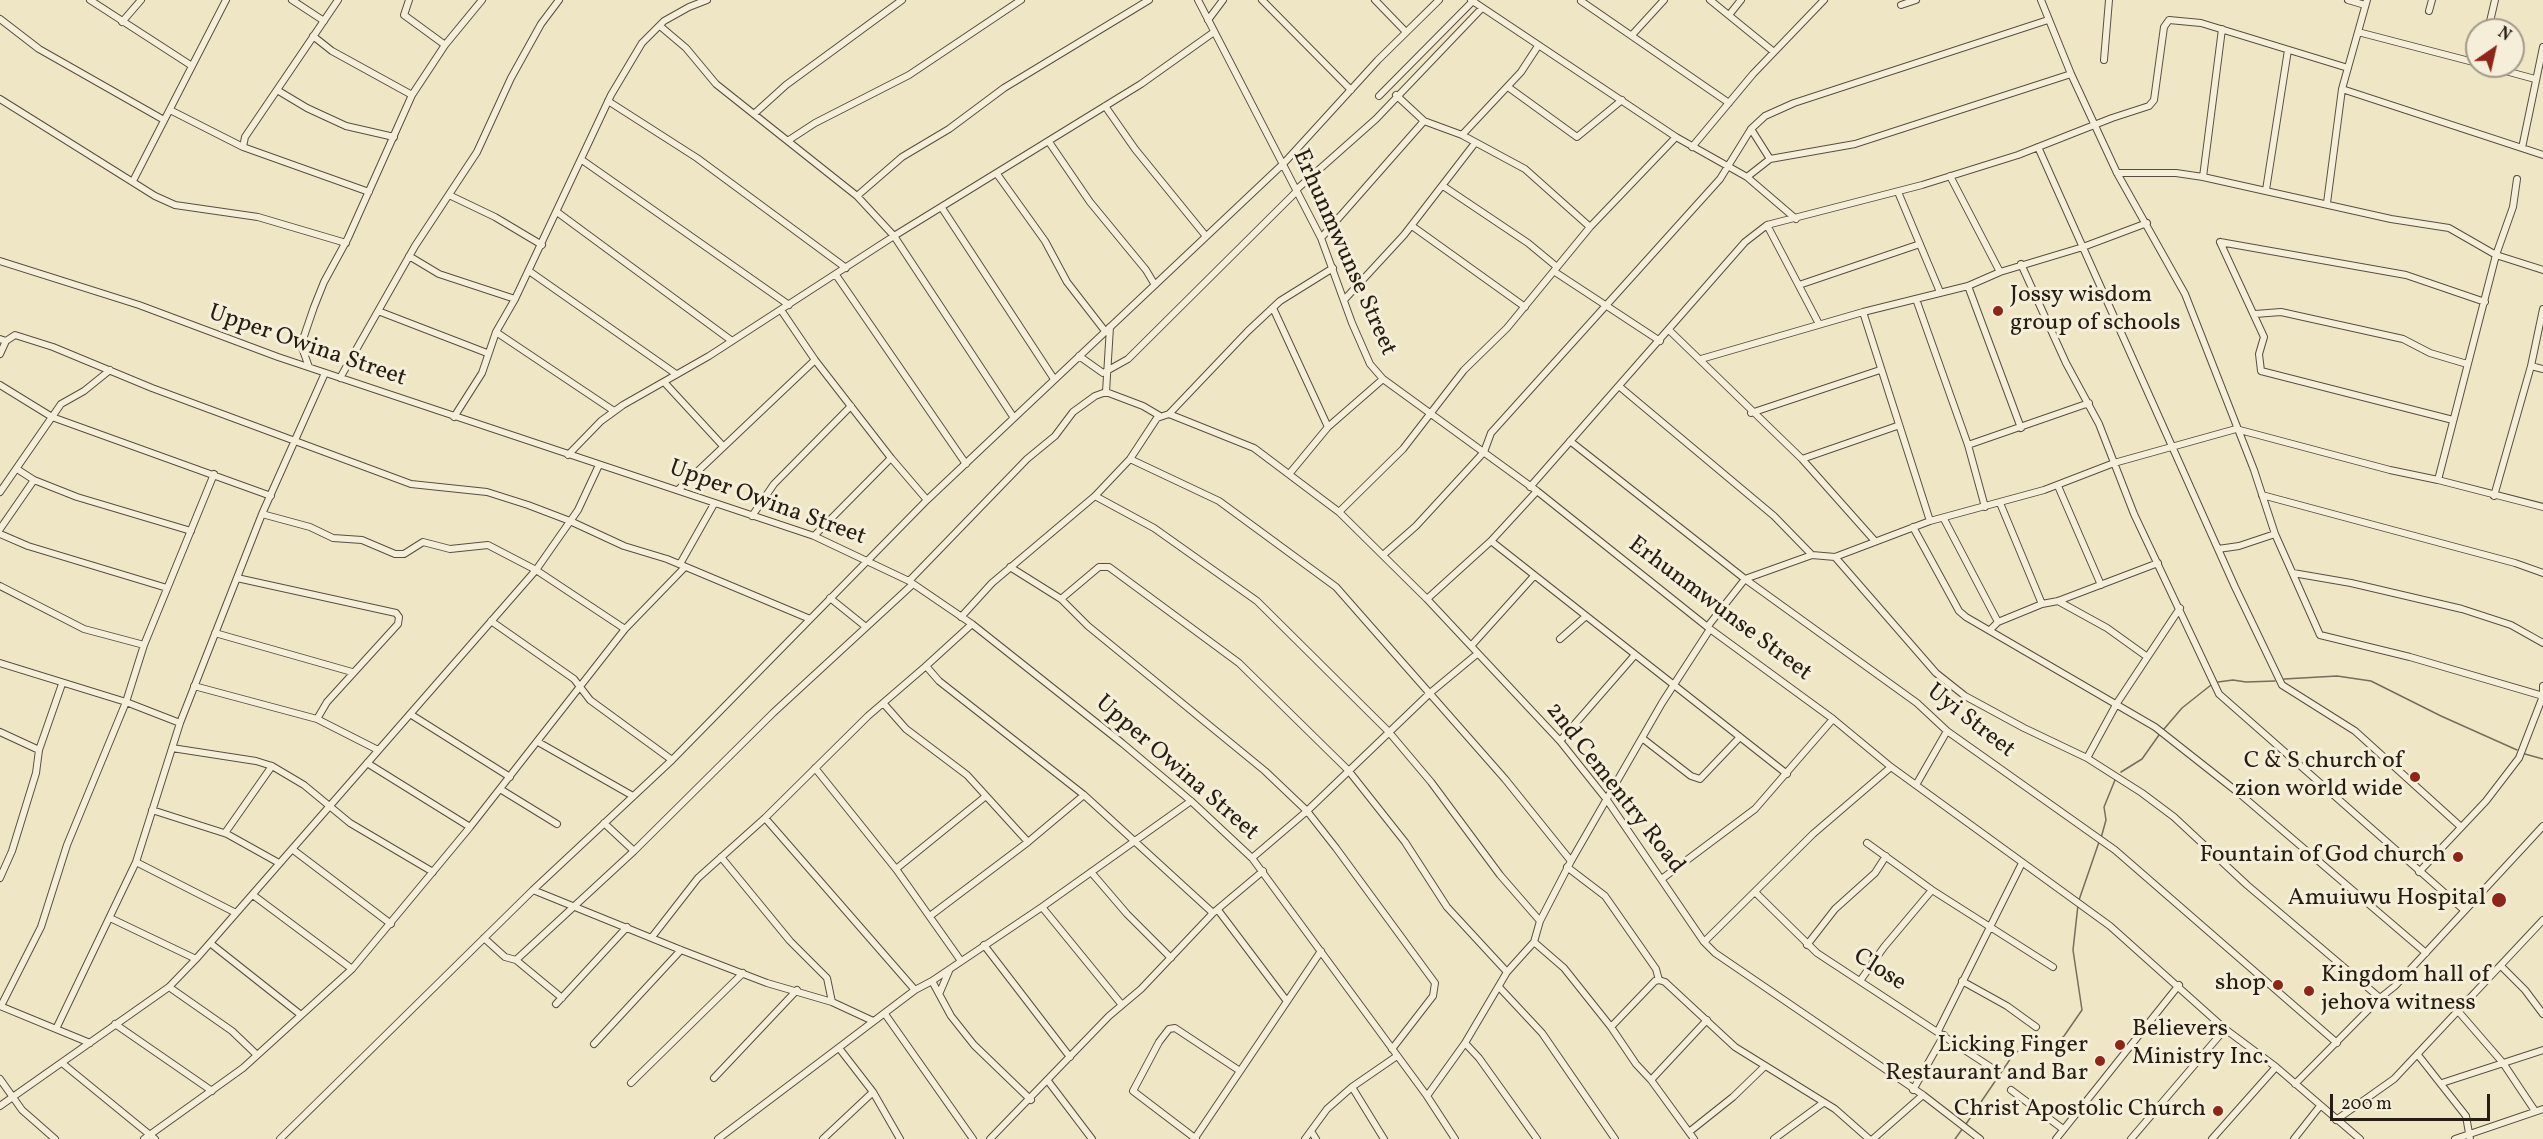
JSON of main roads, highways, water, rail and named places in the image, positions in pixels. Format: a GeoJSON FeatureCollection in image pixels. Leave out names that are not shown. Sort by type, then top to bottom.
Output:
{"type":"FeatureCollection","features":[{"type":"Feature","properties":{"kind":"waterway"},"geometry":{"type":"LineString","coordinates":[[2284,679],[2337,676],[2371,681],[2517,750]]}},
{"type":"Feature","properties":{"kind":"waterway"},"geometry":{"type":"LineString","coordinates":[[2218,682],[2275,681]]}},
{"type":"Feature","properties":{"kind":"waterway"},"geometry":{"type":"LineString","coordinates":[[2164,729],[2182,708],[2211,685]]}},
{"type":"Feature","properties":{"kind":"waterway"},"geometry":{"type":"LineString","coordinates":[[2121,772],[2142,759],[2159,735]]}},
{"type":"Feature","properties":{"kind":"waterway"},"geometry":{"type":"LineString","coordinates":[[2525,754],[2543,759]]}},
{"type":"Feature","properties":{"kind":"waterway"},"geometry":{"type":"LineString","coordinates":[[2101,838],[2106,820],[2104,807],[2115,780]]}},
{"type":"Feature","properties":{"kind":"waterway"},"geometry":{"type":"LineString","coordinates":[[2079,900],[2099,842]]}},
{"type":"Feature","properties":{"kind":"waterway"},"geometry":{"type":"LineString","coordinates":[[1966,1124],[2013,1055],[2021,1049],[2056,1042],[2064,1036],[2082,1010],[2073,950],[2078,905]]}},
{"type":"Feature","properties":{"kind":"waterway"},"geometry":{"type":"LineString","coordinates":[[1955,1139],[1963,1128]]}},
{"type":"Feature","properties":{"kind":"place","name":"Jossy wisdom group of schools"},"geometry":{"type":"Point","coordinates":[1998,311]}},
{"type":"Feature","properties":{"kind":"place","name":"C & S church of zion world wide"},"geometry":{"type":"Point","coordinates":[2415,777]}},
{"type":"Feature","properties":{"kind":"place","name":"Fountain of God church"},"geometry":{"type":"Point","coordinates":[2458,857]}},
{"type":"Feature","properties":{"kind":"place","name":"Amuiuwu Hospital"},"geometry":{"type":"Point","coordinates":[2499,900]}},
{"type":"Feature","properties":{"kind":"place","name":"shop"},"geometry":{"type":"Point","coordinates":[2278,985]}},
{"type":"Feature","properties":{"kind":"place","name":"Kingdom hall of jehova witness"},"geometry":{"type":"Point","coordinates":[2309,991]}},
{"type":"Feature","properties":{"kind":"place","name":"Believers Ministry Inc."},"geometry":{"type":"Point","coordinates":[2120,1045]}},
{"type":"Feature","properties":{"kind":"place","name":"Licking Finger Restaurant and Bar"},"geometry":{"type":"Point","coordinates":[2100,1061]}},
{"type":"Feature","properties":{"kind":"place","name":"Christ Apostolic Church"},"geometry":{"type":"Point","coordinates":[2218,1111]}}]}
